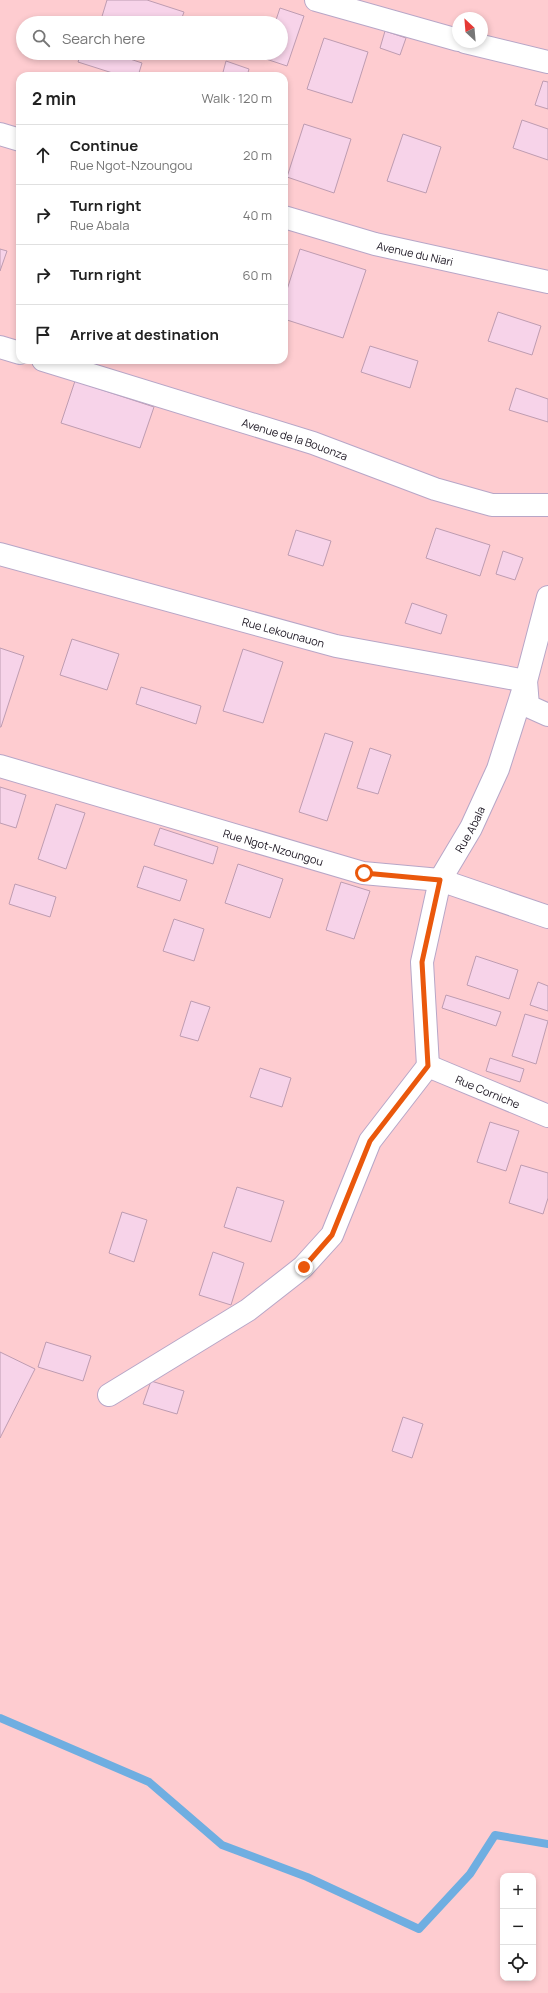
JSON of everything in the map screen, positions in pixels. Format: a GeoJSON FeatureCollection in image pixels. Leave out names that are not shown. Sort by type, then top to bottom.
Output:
{"type":"FeatureCollection","features":[{"type":"Feature","properties":{"kind":"street"},"geometry":{"type":"LineString","coordinates":[[316,0],[452,38]]}},
{"type":"Feature","properties":{"kind":"street"},"geometry":{"type":"LineString","coordinates":[[488,48],[548,62]]}},
{"type":"Feature","properties":{"kind":"street"},"geometry":{"type":"LineString","coordinates":[[0,134],[16,139]]}},
{"type":"Feature","properties":{"kind":"street","name":"Avenue du Niari"},"geometry":{"type":"LineString","coordinates":[[288,218],[375,244],[548,282]]}},
{"type":"Feature","properties":{"kind":"street"},"geometry":{"type":"LineString","coordinates":[[0,347],[16,352]]}},
{"type":"Feature","properties":{"kind":"street","name":"Avenue de la Bouonza"},"geometry":{"type":"LineString","coordinates":[[56,364],[313,443],[436,489],[492,505],[548,505]]}},
{"type":"Feature","properties":{"kind":"street","name":"Rue Lekounauon"},"geometry":{"type":"LineString","coordinates":[[0,554],[336,646],[526,681]]}},
{"type":"Feature","properties":{"kind":"street","name":"Rue Abala"},"geometry":{"type":"LineString","coordinates":[[428,1066],[422,962],[440,880],[470,828],[498,769],[526,681],[548,597]]}},
{"type":"Feature","properties":{"kind":"street"},"geometry":{"type":"LineString","coordinates":[[526,681],[528,706],[548,715]]}},
{"type":"Feature","properties":{"kind":"street","name":"Rue Ngot-Nzoungou"},"geometry":{"type":"LineString","coordinates":[[0,766],[364,873],[440,880],[548,917]]}},
{"type":"Feature","properties":{"kind":"street"},"geometry":{"type":"LineString","coordinates":[[110,1395],[248,1310],[304,1267],[332,1235],[370,1141],[428,1066]]}},
{"type":"Feature","properties":{"kind":"street","name":"Rue Corniche"},"geometry":{"type":"LineString","coordinates":[[428,1066],[548,1116]]}},
{"type":"Feature","properties":{"kind":"shaded area"},"geometry":{"type":"Polygon","coordinates":[[[0,0],[548,0],[548,1993],[0,1993],[0,0]]]}},
{"type":"Feature","properties":{"kind":"building"},"geometry":{"type":"Polygon","coordinates":[[[107,0],[147,0],[184,12],[183,16],[102,16],[107,0]]]}},
{"type":"Feature","properties":{"kind":"building"},"geometry":{"type":"Polygon","coordinates":[[[280,8],[304,16],[287,66],[269,60],[288,60],[288,16],[277,16],[280,8]]]}},
{"type":"Feature","properties":{"kind":"building"},"geometry":{"type":"Polygon","coordinates":[[[385,31],[406,38],[400,55],[380,48],[385,31]]]}},
{"type":"Feature","properties":{"kind":"building"},"geometry":{"type":"Polygon","coordinates":[[[324,38],[368,52],[352,103],[307,89],[324,38]]]}},
{"type":"Feature","properties":{"kind":"building"},"geometry":{"type":"Polygon","coordinates":[[[79,60],[133,60],[142,63],[139,72],[109,72],[78,62],[79,60]]]}},
{"type":"Feature","properties":{"kind":"building"},"geometry":{"type":"Polygon","coordinates":[[[226,61],[249,69],[248,72],[223,72],[226,61]]]}},
{"type":"Feature","properties":{"kind":"building"},"geometry":{"type":"Polygon","coordinates":[[[543,81],[548,82],[548,109],[535,105],[543,81]]]}},
{"type":"Feature","properties":{"kind":"building"},"geometry":{"type":"Polygon","coordinates":[[[522,120],[548,129],[548,160],[513,148],[522,120]]]}},
{"type":"Feature","properties":{"kind":"building"},"geometry":{"type":"Polygon","coordinates":[[[304,124],[351,139],[334,193],[288,177],[304,124]]]}},
{"type":"Feature","properties":{"kind":"building"},"geometry":{"type":"Polygon","coordinates":[[[403,134],[441,147],[426,193],[387,181],[403,134]]]}},
{"type":"Feature","properties":{"kind":"building"},"geometry":{"type":"Polygon","coordinates":[[[0,249],[7,251],[0,271],[0,249]]]}},
{"type":"Feature","properties":{"kind":"building"},"geometry":{"type":"Polygon","coordinates":[[[300,249],[366,270],[343,338],[288,320],[288,286],[300,249]]]}},
{"type":"Feature","properties":{"kind":"building"},"geometry":{"type":"Polygon","coordinates":[[[498,312],[541,326],[532,355],[488,341],[498,312]]]}},
{"type":"Feature","properties":{"kind":"building"},"geometry":{"type":"Polygon","coordinates":[[[370,346],[418,361],[410,388],[361,372],[370,346]]]}},
{"type":"Feature","properties":{"kind":"building"},"geometry":{"type":"Polygon","coordinates":[[[75,381],[154,407],[140,448],[61,423],[75,381]]]}},
{"type":"Feature","properties":{"kind":"building"},"geometry":{"type":"Polygon","coordinates":[[[516,388],[548,399],[548,422],[509,410],[516,388]]]}},
{"type":"Feature","properties":{"kind":"building"},"geometry":{"type":"Polygon","coordinates":[[[436,528],[490,545],[480,576],[426,558],[436,528]]]}},
{"type":"Feature","properties":{"kind":"building"},"geometry":{"type":"Polygon","coordinates":[[[296,530],[331,541],[323,566],[288,555],[296,530]]]}},
{"type":"Feature","properties":{"kind":"building"},"geometry":{"type":"Polygon","coordinates":[[[503,551],[523,558],[515,580],[496,574],[503,551]]]}},
{"type":"Feature","properties":{"kind":"building"},"geometry":{"type":"Polygon","coordinates":[[[412,603],[447,615],[441,634],[405,623],[412,603]]]}},
{"type":"Feature","properties":{"kind":"building"},"geometry":{"type":"Polygon","coordinates":[[[72,639],[119,654],[107,690],[60,675],[72,639]]]}},
{"type":"Feature","properties":{"kind":"building"},"geometry":{"type":"Polygon","coordinates":[[[0,648],[24,656],[1,727],[0,727],[0,648]]]}},
{"type":"Feature","properties":{"kind":"building"},"geometry":{"type":"Polygon","coordinates":[[[243,649],[283,662],[263,723],[223,711],[243,649]]]}},
{"type":"Feature","properties":{"kind":"building"},"geometry":{"type":"Polygon","coordinates":[[[141,687],[201,706],[196,724],[136,704],[141,687]]]}},
{"type":"Feature","properties":{"kind":"building"},"geometry":{"type":"Polygon","coordinates":[[[325,733],[353,742],[327,821],[299,812],[325,733]]]}},
{"type":"Feature","properties":{"kind":"building"},"geometry":{"type":"Polygon","coordinates":[[[370,748],[391,755],[378,794],[357,788],[370,748]]]}},
{"type":"Feature","properties":{"kind":"building"},"geometry":{"type":"Polygon","coordinates":[[[0,787],[26,795],[16,828],[0,823],[0,787]]]}},
{"type":"Feature","properties":{"kind":"building"},"geometry":{"type":"Polygon","coordinates":[[[56,804],[85,813],[66,869],[38,859],[56,804]]]}},
{"type":"Feature","properties":{"kind":"building"},"geometry":{"type":"Polygon","coordinates":[[[160,828],[218,847],[213,864],[154,845],[160,828]]]}},
{"type":"Feature","properties":{"kind":"building"},"geometry":{"type":"Polygon","coordinates":[[[238,864],[283,879],[270,918],[225,903],[238,864]]]}},
{"type":"Feature","properties":{"kind":"building"},"geometry":{"type":"Polygon","coordinates":[[[144,866],[187,880],[180,901],[137,887],[144,866]]]}},
{"type":"Feature","properties":{"kind":"building"},"geometry":{"type":"Polygon","coordinates":[[[341,882],[370,891],[354,939],[326,930],[341,882]]]}},
{"type":"Feature","properties":{"kind":"building"},"geometry":{"type":"Polygon","coordinates":[[[15,884],[56,897],[50,917],[9,904],[15,884]]]}},
{"type":"Feature","properties":{"kind":"building"},"geometry":{"type":"Polygon","coordinates":[[[174,919],[204,929],[194,961],[163,951],[174,919]]]}},
{"type":"Feature","properties":{"kind":"building"},"geometry":{"type":"Polygon","coordinates":[[[476,956],[518,970],[509,999],[467,985],[476,956]]]}},
{"type":"Feature","properties":{"kind":"building"},"geometry":{"type":"Polygon","coordinates":[[[538,982],[548,986],[548,1011],[530,1005],[538,982]]]}},
{"type":"Feature","properties":{"kind":"building"},"geometry":{"type":"Polygon","coordinates":[[[446,995],[501,1012],[496,1026],[442,1008],[446,995]]]}},
{"type":"Feature","properties":{"kind":"building"},"geometry":{"type":"Polygon","coordinates":[[[191,1001],[210,1007],[198,1041],[180,1036],[191,1001]]]}},
{"type":"Feature","properties":{"kind":"building"},"geometry":{"type":"Polygon","coordinates":[[[525,1014],[548,1021],[536,1064],[512,1056],[525,1014]]]}},
{"type":"Feature","properties":{"kind":"building"},"geometry":{"type":"Polygon","coordinates":[[[490,1058],[524,1069],[520,1082],[486,1071],[490,1058]]]}},
{"type":"Feature","properties":{"kind":"building"},"geometry":{"type":"Polygon","coordinates":[[[260,1068],[291,1078],[282,1107],[250,1097],[260,1068]]]}},
{"type":"Feature","properties":{"kind":"building"},"geometry":{"type":"Polygon","coordinates":[[[490,1122],[519,1131],[506,1171],[477,1162],[490,1122]]]}},
{"type":"Feature","properties":{"kind":"building"},"geometry":{"type":"Polygon","coordinates":[[[521,1165],[548,1173],[548,1198],[543,1214],[509,1203],[521,1165]]]}},
{"type":"Feature","properties":{"kind":"building"},"geometry":{"type":"Polygon","coordinates":[[[237,1187],[284,1201],[271,1242],[224,1227],[237,1187]]]}},
{"type":"Feature","properties":{"kind":"building"},"geometry":{"type":"Polygon","coordinates":[[[122,1212],[147,1220],[134,1262],[109,1253],[122,1212]]]}},
{"type":"Feature","properties":{"kind":"building"},"geometry":{"type":"Polygon","coordinates":[[[213,1252],[244,1263],[231,1305],[199,1295],[213,1252]]]}},
{"type":"Feature","properties":{"kind":"building"},"geometry":{"type":"Polygon","coordinates":[[[46,1342],[91,1356],[83,1381],[38,1367],[46,1342]]]}},
{"type":"Feature","properties":{"kind":"building"},"geometry":{"type":"Polygon","coordinates":[[[0,1352],[35,1369],[0,1438],[0,1352]]]}},
{"type":"Feature","properties":{"kind":"building"},"geometry":{"type":"Polygon","coordinates":[[[151,1381],[184,1391],[177,1414],[143,1404],[151,1381]]]}},
{"type":"Feature","properties":{"kind":"building"},"geometry":{"type":"Polygon","coordinates":[[[403,1417],[423,1424],[412,1458],[392,1451],[403,1417]]]}},
{"type":"Feature","properties":{"kind":"waterway"},"geometry":{"type":"LineString","coordinates":[[0,1718],[149,1782],[222,1845],[307,1877],[419,1929],[470,1874],[495,1835],[548,1844]]}},
{"type":"Feature","properties":{"kind":"route"},"geometry":{"type":"LineString","coordinates":[[304,1267],[332,1235],[370,1141],[428,1066],[422,962],[440,880],[364,873]]}}]}
